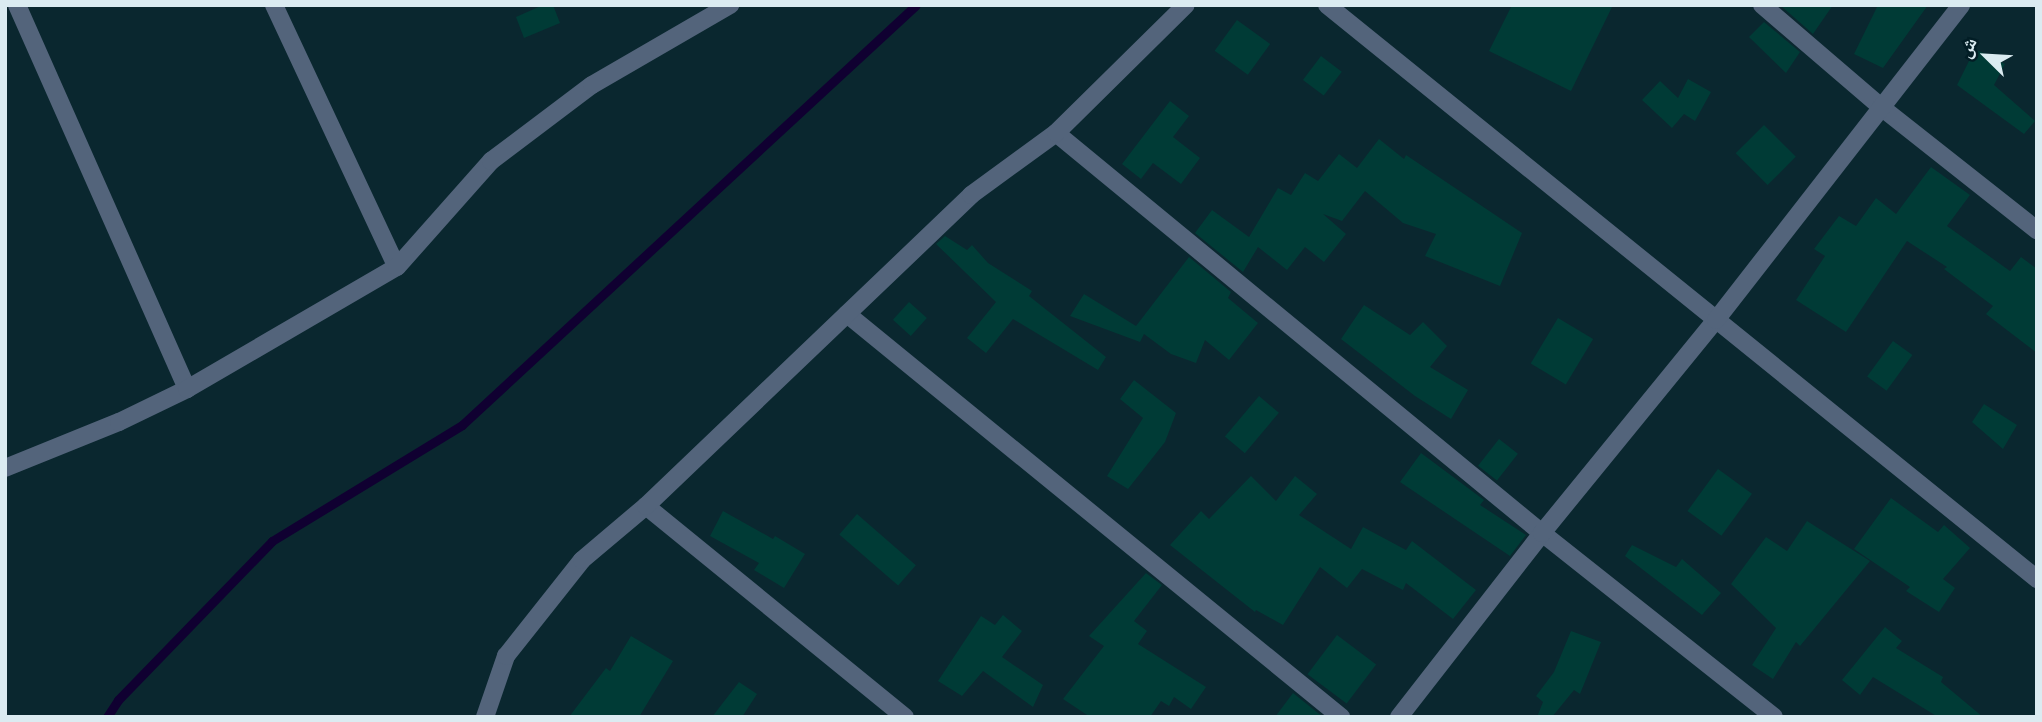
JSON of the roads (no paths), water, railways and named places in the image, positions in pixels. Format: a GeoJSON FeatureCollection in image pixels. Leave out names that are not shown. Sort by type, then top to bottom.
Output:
{"type":"FeatureCollection","features":[{"type":"Feature","properties":{"kind":"street"},"geometry":{"type":"LineString","coordinates":[[17,5],[187,389]]}},
{"type":"Feature","properties":{"kind":"street"},"geometry":{"type":"LineString","coordinates":[[274,5],[397,267]]}},
{"type":"Feature","properties":{"kind":"street"},"geometry":{"type":"LineString","coordinates":[[5,468],[119,422],[187,389],[397,267],[491,162],[592,85],[730,5]]}},
{"type":"Feature","properties":{"kind":"street"},"geometry":{"type":"LineString","coordinates":[[485,717],[506,656],[582,560],[646,506],[971,195],[1056,133],[1186,5]]}},
{"type":"Feature","properties":{"kind":"street"},"geometry":{"type":"LineString","coordinates":[[1327,5],[2037,579]]}},
{"type":"Feature","properties":{"kind":"street"},"geometry":{"type":"LineString","coordinates":[[1762,5],[1881,107],[2037,230]]}},
{"type":"Feature","properties":{"kind":"street"},"geometry":{"type":"LineString","coordinates":[[1399,717],[1542,533],[1716,320],[1961,5]]}},
{"type":"Feature","properties":{"kind":"street"},"geometry":{"type":"LineString","coordinates":[[1056,133],[1542,533],[1774,717]]}},
{"type":"Feature","properties":{"kind":"street"},"geometry":{"type":"LineString","coordinates":[[847,314],[1341,717]]}},
{"type":"Feature","properties":{"kind":"street"},"geometry":{"type":"LineString","coordinates":[[646,506],[905,717]]}},
{"type":"Feature","properties":{"kind":"waterway"},"geometry":{"type":"LineString","coordinates":[[107,717],[118,700],[272,541],[462,425],[916,5]]}}]}
